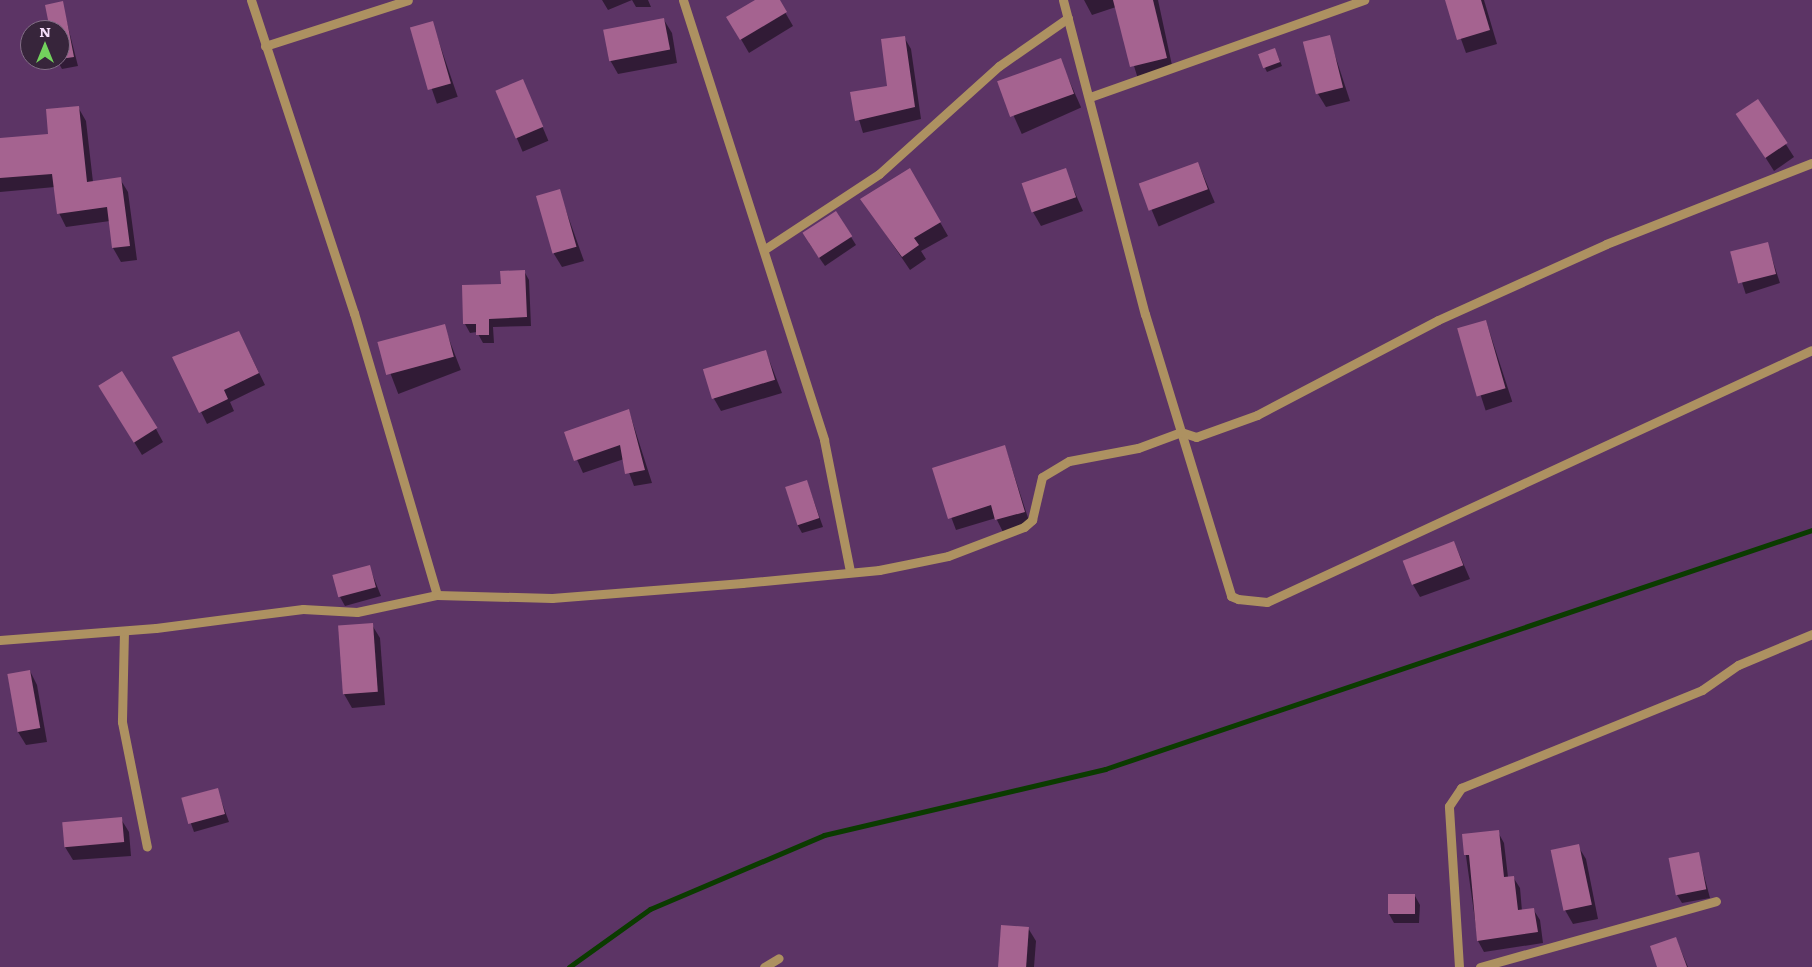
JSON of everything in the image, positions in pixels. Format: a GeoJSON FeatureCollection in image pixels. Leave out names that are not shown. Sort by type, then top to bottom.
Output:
{"type":"FeatureCollection","features":[{"type":"Feature","properties":{"kind":"street"},"geometry":{"type":"LineString","coordinates":[[251,0],[354,313],[437,595]]}},
{"type":"Feature","properties":{"kind":"street"},"geometry":{"type":"LineString","coordinates":[[265,46],[408,0]]}},
{"type":"Feature","properties":{"kind":"street"},"geometry":{"type":"LineString","coordinates":[[682,0],[765,249],[824,440],[850,570]]}},
{"type":"Feature","properties":{"kind":"street"},"geometry":{"type":"LineString","coordinates":[[1063,0],[1090,96],[1126,250],[1231,596],[1267,602],[1812,350]]}},
{"type":"Feature","properties":{"kind":"street"},"geometry":{"type":"LineString","coordinates":[[1090,96],[1364,0]]}},
{"type":"Feature","properties":{"kind":"street"},"geometry":{"type":"LineString","coordinates":[[765,249],[878,174],[999,66],[1068,18]]}},
{"type":"Feature","properties":{"kind":"street"},"geometry":{"type":"LineString","coordinates":[[0,640],[124,631],[303,609],[358,612],[437,595],[552,598],[911,565],[1004,537],[1032,520],[1047,472],[1068,461],[1138,448],[1182,432],[1196,437],[1257,416],[1438,320],[1606,244],[1812,163]]}},
{"type":"Feature","properties":{"kind":"street"},"geometry":{"type":"LineString","coordinates":[[124,631],[122,722],[147,847]]}},
{"type":"Feature","properties":{"kind":"street"},"geometry":{"type":"LineString","coordinates":[[1459,967],[1449,806],[1461,788],[1702,690],[1738,665],[1812,634]]}},
{"type":"Feature","properties":{"kind":"street"},"geometry":{"type":"LineString","coordinates":[[1480,967],[1716,901]]}},
{"type":"Feature","properties":{"kind":"street"},"geometry":{"type":"LineString","coordinates":[[764,967],[779,958]]}},
{"type":"Feature","properties":{"kind":"building"},"geometry":{"type":"Polygon","coordinates":[[[755,0],[780,0],[787,12],[740,40],[726,17],[755,0]]]}},
{"type":"Feature","properties":{"kind":"building"},"geometry":{"type":"Polygon","coordinates":[[[1113,0],[1153,0],[1167,58],[1130,67],[1113,0]]]}},
{"type":"Feature","properties":{"kind":"building"},"geometry":{"type":"Polygon","coordinates":[[[1445,0],[1481,0],[1490,30],[1457,40],[1445,0]]]}},
{"type":"Feature","properties":{"kind":"building"},"geometry":{"type":"Polygon","coordinates":[[[63,1],[67,20],[48,20],[45,5],[63,1]]]}},
{"type":"Feature","properties":{"kind":"building"},"geometry":{"type":"Polygon","coordinates":[[[664,18],[670,49],[609,61],[603,30],[664,18]]]}},
{"type":"Feature","properties":{"kind":"building"},"geometry":{"type":"Polygon","coordinates":[[[433,21],[451,83],[428,90],[410,28],[433,21]]]}},
{"type":"Feature","properties":{"kind":"building"},"geometry":{"type":"Polygon","coordinates":[[[1330,35],[1343,87],[1316,94],[1303,42],[1330,35]]]}},
{"type":"Feature","properties":{"kind":"building"},"geometry":{"type":"Polygon","coordinates":[[[905,36],[915,107],[855,121],[850,92],[887,86],[881,39],[905,36]]]}},
{"type":"Feature","properties":{"kind":"building"},"geometry":{"type":"Polygon","coordinates":[[[70,37],[74,57],[70,58],[70,37]]]}},
{"type":"Feature","properties":{"kind":"building"},"geometry":{"type":"Polygon","coordinates":[[[1275,48],[1280,62],[1263,68],[1258,54],[1275,48]]]}},
{"type":"Feature","properties":{"kind":"building"},"geometry":{"type":"Polygon","coordinates":[[[1061,58],[1074,94],[1010,117],[997,81],[1061,58]]]}},
{"type":"Feature","properties":{"kind":"building"},"geometry":{"type":"Polygon","coordinates":[[[523,79],[543,127],[516,139],[495,91],[523,79]]]}},
{"type":"Feature","properties":{"kind":"building"},"geometry":{"type":"Polygon","coordinates":[[[1758,99],[1788,143],[1765,158],[1736,114],[1758,99]]]}},
{"type":"Feature","properties":{"kind":"building"},"geometry":{"type":"Polygon","coordinates":[[[79,106],[87,182],[121,177],[130,246],[112,248],[107,207],[57,214],[52,174],[0,178],[0,138],[48,134],[46,109],[79,106]]]}},
{"type":"Feature","properties":{"kind":"building"},"geometry":{"type":"Polygon","coordinates":[[[1198,162],[1208,189],[1149,211],[1139,184],[1198,162]]]}},
{"type":"Feature","properties":{"kind":"building"},"geometry":{"type":"Polygon","coordinates":[[[910,168],[941,222],[914,238],[919,245],[902,257],[860,199],[910,168]]]}},
{"type":"Feature","properties":{"kind":"building"},"geometry":{"type":"Polygon","coordinates":[[[1066,168],[1076,197],[1032,213],[1022,183],[1066,168]]]}},
{"type":"Feature","properties":{"kind":"building"},"geometry":{"type":"Polygon","coordinates":[[[560,189],[577,247],[553,254],[536,196],[560,189]]]}},
{"type":"Feature","properties":{"kind":"building"},"geometry":{"type":"Polygon","coordinates":[[[836,211],[852,236],[819,258],[802,233],[836,211]]]}},
{"type":"Feature","properties":{"kind":"building"},"geometry":{"type":"Polygon","coordinates":[[[1768,242],[1776,274],[1738,283],[1730,251],[1768,242]]]}},
{"type":"Feature","properties":{"kind":"building"},"geometry":{"type":"Polygon","coordinates":[[[525,270],[527,317],[489,319],[489,335],[476,335],[476,324],[463,324],[462,285],[501,284],[500,271],[525,270]]]}},
{"type":"Feature","properties":{"kind":"building"},"geometry":{"type":"Polygon","coordinates":[[[1486,320],[1506,388],[1477,397],[1457,328],[1486,320]]]}},
{"type":"Feature","properties":{"kind":"building"},"geometry":{"type":"Polygon","coordinates":[[[445,324],[454,357],[386,375],[377,342],[445,324]]]}},
{"type":"Feature","properties":{"kind":"building"},"geometry":{"type":"Polygon","coordinates":[[[239,331],[259,373],[224,390],[228,399],[199,413],[172,357],[239,331]]]}},
{"type":"Feature","properties":{"kind":"building"},"geometry":{"type":"Polygon","coordinates":[[[766,350],[775,380],[712,399],[703,369],[766,350]]]}},
{"type":"Feature","properties":{"kind":"building"},"geometry":{"type":"Polygon","coordinates":[[[122,371],[158,428],[134,443],[98,386],[122,371]]]}},
{"type":"Feature","properties":{"kind":"building"},"geometry":{"type":"Polygon","coordinates":[[[629,409],[645,470],[625,474],[620,445],[574,461],[564,432],[629,409]]]}},
{"type":"Feature","properties":{"kind":"building"},"geometry":{"type":"Polygon","coordinates":[[[1005,445],[1025,512],[995,520],[991,505],[948,519],[932,468],[1005,445]]]}},
{"type":"Feature","properties":{"kind":"building"},"geometry":{"type":"Polygon","coordinates":[[[807,480],[819,518],[797,525],[785,487],[807,480]]]}},
{"type":"Feature","properties":{"kind":"building"},"geometry":{"type":"Polygon","coordinates":[[[1454,541],[1463,565],[1412,585],[1403,561],[1454,541]]]}},
{"type":"Feature","properties":{"kind":"building"},"geometry":{"type":"Polygon","coordinates":[[[370,565],[376,587],[338,597],[332,575],[370,565]]]}},
{"type":"Feature","properties":{"kind":"building"},"geometry":{"type":"Polygon","coordinates":[[[373,623],[378,692],[343,694],[338,625],[373,623]]]}},
{"type":"Feature","properties":{"kind":"building"},"geometry":{"type":"Polygon","coordinates":[[[30,670],[40,728],[18,732],[7,674],[30,670]]]}},
{"type":"Feature","properties":{"kind":"building"},"geometry":{"type":"Polygon","coordinates":[[[218,788],[225,814],[188,824],[181,798],[218,788]]]}},
{"type":"Feature","properties":{"kind":"building"},"geometry":{"type":"Polygon","coordinates":[[[122,817],[124,842],[64,847],[62,822],[122,817]]]}},
{"type":"Feature","properties":{"kind":"building"},"geometry":{"type":"Polygon","coordinates":[[[1499,830],[1504,877],[1514,876],[1518,910],[1534,908],[1538,932],[1477,941],[1469,855],[1464,855],[1462,834],[1499,830]]]}},
{"type":"Feature","properties":{"kind":"building"},"geometry":{"type":"Polygon","coordinates":[[[1579,844],[1592,905],[1564,911],[1551,850],[1579,844]]]}},
{"type":"Feature","properties":{"kind":"building"},"geometry":{"type":"Polygon","coordinates":[[[1699,852],[1706,889],[1676,895],[1669,858],[1699,852]]]}},
{"type":"Feature","properties":{"kind":"building"},"geometry":{"type":"Polygon","coordinates":[[[1388,894],[1415,894],[1415,914],[1388,914],[1388,894]]]}},
{"type":"Feature","properties":{"kind":"building"},"geometry":{"type":"Polygon","coordinates":[[[1001,925],[1029,927],[1026,967],[998,967],[1001,925]]]}},
{"type":"Feature","properties":{"kind":"building"},"geometry":{"type":"Polygon","coordinates":[[[1676,937],[1687,967],[1657,967],[1650,946],[1676,937]]]}},
{"type":"Feature","properties":{"kind":"waterway"},"geometry":{"type":"LineString","coordinates":[[569,967],[650,909],[824,835],[1105,769],[1812,530]]}}]}
